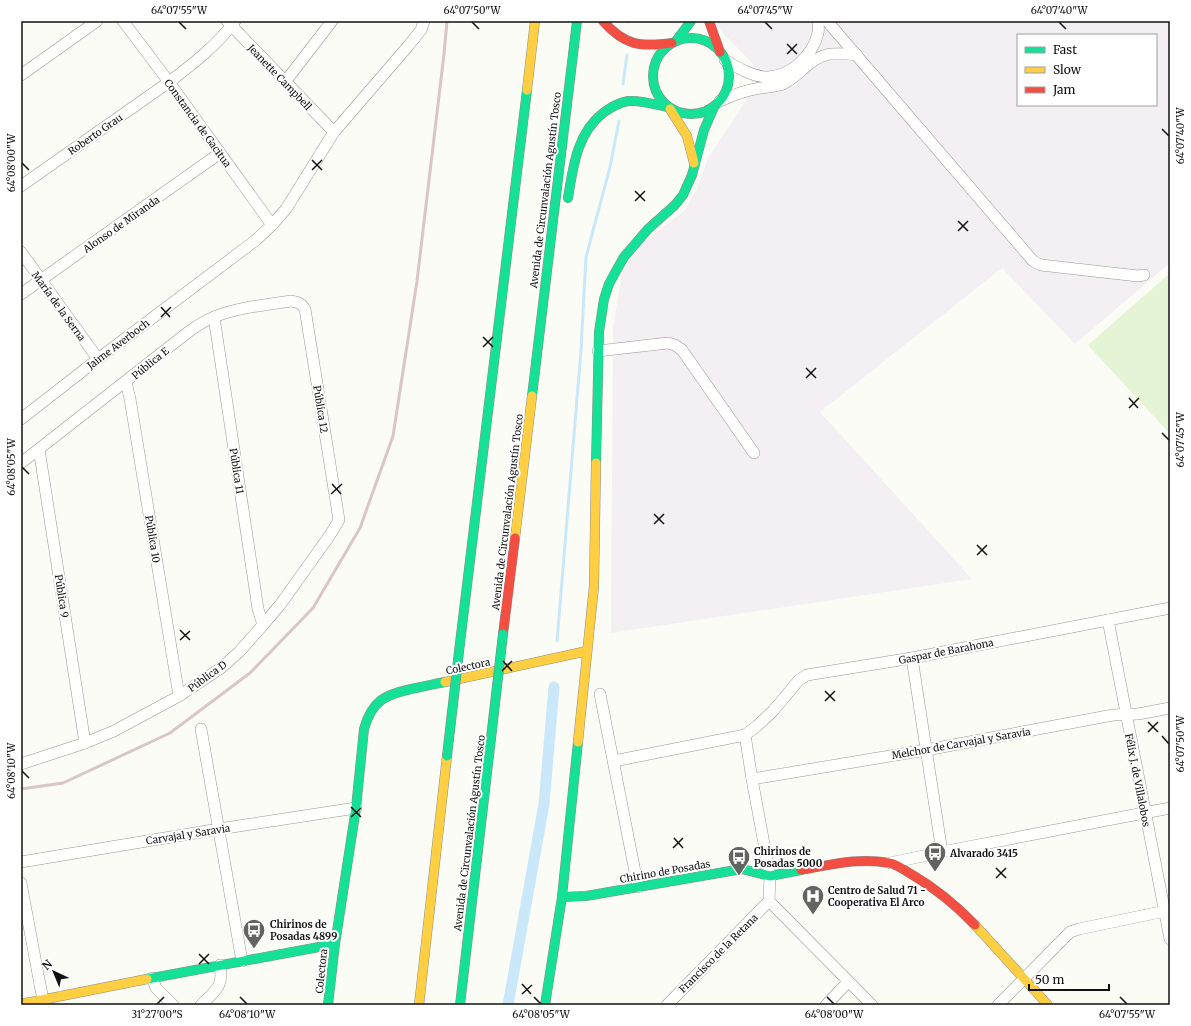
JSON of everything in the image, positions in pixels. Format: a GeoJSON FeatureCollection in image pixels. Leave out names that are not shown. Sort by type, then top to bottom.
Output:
{"type":"FeatureCollection","features":[{"type":"Feature","properties":{"kind":"main road"},"geometry":{"type":"LineString","coordinates":[[418,1005],[535,21]]}},
{"type":"Feature","properties":{"kind":"main road","name":"Avenida de Circunvalación Agustín Tosco"},"geometry":{"type":"LineString","coordinates":[[460,1005],[577,21]]}},
{"type":"Feature","properties":{"kind":"main road"},"geometry":{"type":"LineString","coordinates":[[603,21],[611,31],[629,42],[647,45],[674,42],[683,39],[698,39],[714,46],[723,56]]}},
{"type":"Feature","properties":{"kind":"main road"},"geometry":{"type":"LineString","coordinates":[[691,21],[674,42],[664,48],[658,56],[654,64],[652,82],[660,100],[669,108],[680,114],[698,114],[717,104]]}},
{"type":"Feature","properties":{"kind":"main road"},"geometry":{"type":"LineString","coordinates":[[545,1005],[562,897],[594,586],[598,351],[600,316],[604,297],[612,276],[632,246],[649,228],[673,207],[688,187],[701,137],[717,104],[724,95],[729,81],[728,67],[713,34],[709,21]]}},
{"type":"Feature","properties":{"kind":"main road"},"geometry":{"type":"LineString","coordinates":[[566,210],[570,180],[577,152],[587,129],[605,111],[623,102],[641,102],[669,108],[687,136],[694,166]]}},
{"type":"Feature","properties":{"kind":"main road"},"geometry":{"type":"LineString","coordinates":[[536,357],[552,304]]}},
{"type":"Feature","properties":{"kind":"main road","name":"Colectora"},"geometry":{"type":"LineString","coordinates":[[328,1005],[335,944],[356,808],[364,729],[372,709],[380,700],[394,694],[587,651]]}},
{"type":"Feature","properties":{"kind":"main road"},"geometry":{"type":"LineString","coordinates":[[770,876],[849,861],[873,861],[890,863],[898,866],[928,884],[960,909],[1048,1005]]}},
{"type":"Feature","properties":{"kind":"main road","name":"Chirino de Posadas"},"geometry":{"type":"LineString","coordinates":[[562,897],[586,896],[742,869],[770,876]]}},
{"type":"Feature","properties":{"kind":"main road"},"geometry":{"type":"LineString","coordinates":[[21,1004],[43,1002],[152,978],[335,944]]}},
{"type":"Feature","properties":{"kind":"street"},"geometry":{"type":"LineString","coordinates":[[21,75],[97,21]]}},
{"type":"Feature","properties":{"kind":"street","name":"Constancia de Gacitua"},"geometry":{"type":"LineString","coordinates":[[124,21],[272,225]]}},
{"type":"Feature","properties":{"kind":"street"},"geometry":{"type":"LineString","coordinates":[[285,82],[332,21]]}},
{"type":"Feature","properties":{"kind":"street","name":"Jaime Averboch"},"geometry":{"type":"LineString","coordinates":[[21,419],[256,240],[272,225],[286,209],[334,132],[409,45],[421,30],[424,21]]}},
{"type":"Feature","properties":{"kind":"street"},"geometry":{"type":"LineString","coordinates":[[723,56],[738,68],[758,76],[767,77],[784,73],[799,63],[812,49],[818,32],[818,21]]}},
{"type":"Feature","properties":{"kind":"street"},"geometry":{"type":"LineString","coordinates":[[827,21],[1034,261],[1041,265],[1138,276],[1144,275]]}},
{"type":"Feature","properties":{"kind":"street","name":"Roberto Grau"},"geometry":{"type":"LineString","coordinates":[[21,186],[169,82],[223,36],[231,23]]}},
{"type":"Feature","properties":{"kind":"street","name":"Jeanette Campbell"},"geometry":{"type":"LineString","coordinates":[[231,23],[285,82],[334,132]]}},
{"type":"Feature","properties":{"kind":"street"},"geometry":{"type":"LineString","coordinates":[[717,104],[747,91],[782,84],[810,63],[826,54],[857,55]]}},
{"type":"Feature","properties":{"kind":"street","name":"Alonso de Miranda"},"geometry":{"type":"LineString","coordinates":[[21,294],[220,153]]}},
{"type":"Feature","properties":{"kind":"street","name":"María de la Serna"},"geometry":{"type":"LineString","coordinates":[[21,252],[98,359]]}},
{"type":"Feature","properties":{"kind":"street","name":"Pública E"},"geometry":{"type":"LineString","coordinates":[[21,463],[187,333],[202,323],[214,317],[245,309],[291,301],[297,302]]}},
{"type":"Feature","properties":{"kind":"street","name":"Pública 12"},"geometry":{"type":"LineString","coordinates":[[297,302],[302,305],[306,312],[339,520]]}},
{"type":"Feature","properties":{"kind":"street","name":"Pública 11"},"geometry":{"type":"LineString","coordinates":[[214,317],[258,609],[264,625]]}},
{"type":"Feature","properties":{"kind":"street"},"geometry":{"type":"LineString","coordinates":[[598,351],[668,343],[676,345],[682,350],[754,454]]}},
{"type":"Feature","properties":{"kind":"street","name":"Pública 10"},"geometry":{"type":"LineString","coordinates":[[126,382],[130,398],[179,696]]}},
{"type":"Feature","properties":{"kind":"street","name":"Pública 9"},"geometry":{"type":"LineString","coordinates":[[39,450],[85,743]]}},
{"type":"Feature","properties":{"kind":"street","name":"Pública D"},"geometry":{"type":"LineString","coordinates":[[21,764],[85,743],[114,731],[179,696],[221,668],[239,652],[280,605],[339,520]]}},
{"type":"Feature","properties":{"kind":"street","name":"Gaspar de Barahona"},"geometry":{"type":"LineString","coordinates":[[745,735],[773,711],[798,680],[807,675],[912,658],[1170,608]]}},
{"type":"Feature","properties":{"kind":"street","name":"Félix J. de Villalobos"},"geometry":{"type":"LineString","coordinates":[[1108,620],[1145,812],[1167,911],[1170,939]]}},
{"type":"Feature","properties":{"kind":"street"},"geometry":{"type":"LineString","coordinates":[[912,658],[942,852]]}},
{"type":"Feature","properties":{"kind":"street"},"geometry":{"type":"LineString","coordinates":[[600,694],[638,887]]}},
{"type":"Feature","properties":{"kind":"street","name":"Melchor de Carvajal y Saravia"},"geometry":{"type":"LineString","coordinates":[[752,780],[926,750],[1113,715],[1138,714],[1170,708]]}},
{"type":"Feature","properties":{"kind":"street"},"geometry":{"type":"LineString","coordinates":[[201,729],[242,961]]}},
{"type":"Feature","properties":{"kind":"street"},"geometry":{"type":"LineString","coordinates":[[614,762],[745,735],[770,876],[769,901],[872,1005]]}},
{"type":"Feature","properties":{"kind":"street","name":"Carvajal y Saravia"},"geometry":{"type":"LineString","coordinates":[[21,862],[356,808]]}},
{"type":"Feature","properties":{"kind":"street"},"geometry":{"type":"LineString","coordinates":[[890,863],[1170,808]]}},
{"type":"Feature","properties":{"kind":"street"},"geometry":{"type":"LineString","coordinates":[[21,883],[43,1002]]}},
{"type":"Feature","properties":{"kind":"street","name":"Francisco de la Retana"},"geometry":{"type":"LineString","coordinates":[[667,1005],[769,901]]}},
{"type":"Feature","properties":{"kind":"street"},"geometry":{"type":"LineString","coordinates":[[998,1005],[1070,932],[1167,911]]}},
{"type":"Feature","properties":{"kind":"street"},"geometry":{"type":"LineString","coordinates":[[201,1005],[220,984],[222,975],[220,965]]}},
{"type":"Feature","properties":{"kind":"street"},"geometry":{"type":"LineString","coordinates":[[152,978],[156,988],[173,1005]]}},
{"type":"Feature","properties":{"kind":"street"},"geometry":{"type":"LineString","coordinates":[[826,1005],[848,982]]}},
{"type":"Feature","properties":{"kind":"shaded area"},"geometry":{"type":"Polygon","coordinates":[[[717,21],[1170,21],[1170,263],[1075,344],[1002,268],[820,412],[972,579],[611,633],[613,327],[623,268],[642,243],[684,211],[698,187],[707,160],[751,92],[753,64],[717,27],[717,21]]]}},
{"type":"Feature","properties":{"kind":"green space"},"geometry":{"type":"Polygon","coordinates":[[[1170,273],[1170,434],[1088,345],[1170,273]]]}},
{"type":"Feature","properties":{"kind":"waterway"},"geometry":{"type":"LineString","coordinates":[[623,84],[627,55]]}},
{"type":"Feature","properties":{"kind":"waterway"},"geometry":{"type":"LineString","coordinates":[[557,641],[581,350],[586,257],[610,167],[619,121]]}},
{"type":"Feature","properties":{"kind":"waterway"},"geometry":{"type":"LineString","coordinates":[[508,1005],[544,804],[554,687]]}},
{"type":"Feature","properties":{"kind":"railway"},"geometry":{"type":"LineString","coordinates":[[21,789],[63,783],[170,733],[250,673],[313,608],[360,528],[393,436],[417,281],[447,21]]}},
{"type":"Feature","properties":{"kind":"traffic: fast"},"geometry":{"type":"LineString","coordinates":[[532,396],[577,21]]}},
{"type":"Feature","properties":{"kind":"traffic: fast"},"geometry":{"type":"LineString","coordinates":[[676,41],[691,21]]}},
{"type":"Feature","properties":{"kind":"traffic: fast"},"geometry":{"type":"LineString","coordinates":[[684,38],[698,38],[712,44],[723,55],[729,69],[729,76],[729,83],[726,91],[718,103],[712,108],[698,114],[684,114],[670,108],[659,97],[653,83],[653,69],[659,55],[670,44],[684,38]]}},
{"type":"Feature","properties":{"kind":"traffic: fast"},"geometry":{"type":"LineString","coordinates":[[460,643],[527,90]]}},
{"type":"Feature","properties":{"kind":"traffic: fast"},"geometry":{"type":"LineString","coordinates":[[568,198],[574,163],[578,151],[587,130],[594,121],[609,109],[628,101],[643,102],[667,107]]}},
{"type":"Feature","properties":{"kind":"traffic: fast"},"geometry":{"type":"LineString","coordinates":[[596,463],[599,332],[604,299],[609,284],[624,257],[648,229],[675,205],[683,195],[692,175],[704,130],[714,107]]}},
{"type":"Feature","properties":{"kind":"traffic: fast"},"geometry":{"type":"LineString","coordinates":[[490,747],[503,634]]}},
{"type":"Feature","properties":{"kind":"traffic: fast"},"geometry":{"type":"LineString","coordinates":[[447,756],[460,643]]}},
{"type":"Feature","properties":{"kind":"traffic: fast"},"geometry":{"type":"LineString","coordinates":[[328,1005],[335,944],[356,808],[364,729],[367,719],[375,706],[386,697],[402,691],[445,682]]}},
{"type":"Feature","properties":{"kind":"traffic: fast"},"geometry":{"type":"LineString","coordinates":[[545,1005],[562,897],[578,742]]}},
{"type":"Feature","properties":{"kind":"traffic: fast"},"geometry":{"type":"LineString","coordinates":[[460,1005],[490,747]]}},
{"type":"Feature","properties":{"kind":"traffic: fast"},"geometry":{"type":"LineString","coordinates":[[562,897],[586,896],[742,869],[770,876],[801,870]]}},
{"type":"Feature","properties":{"kind":"traffic: fast"},"geometry":{"type":"LineString","coordinates":[[147,979],[335,944]]}},
{"type":"Feature","properties":{"kind":"traffic: slow"},"geometry":{"type":"LineString","coordinates":[[527,90],[535,21]]}},
{"type":"Feature","properties":{"kind":"traffic: slow"},"geometry":{"type":"LineString","coordinates":[[670,109],[687,136],[694,163]]}},
{"type":"Feature","properties":{"kind":"traffic: slow"},"geometry":{"type":"LineString","coordinates":[[515,538],[532,396]]}},
{"type":"Feature","properties":{"kind":"traffic: slow"},"geometry":{"type":"LineString","coordinates":[[578,742],[594,586],[596,463]]}},
{"type":"Feature","properties":{"kind":"traffic: slow"},"geometry":{"type":"LineString","coordinates":[[445,682],[587,651]]}},
{"type":"Feature","properties":{"kind":"traffic: slow"},"geometry":{"type":"LineString","coordinates":[[419,1005],[447,756]]}},
{"type":"Feature","properties":{"kind":"traffic: slow"},"geometry":{"type":"LineString","coordinates":[[975,925],[1048,1005]]}},
{"type":"Feature","properties":{"kind":"traffic: slow"},"geometry":{"type":"LineString","coordinates":[[21,1004],[147,979]]}},
{"type":"Feature","properties":{"kind":"traffic: jam"},"geometry":{"type":"LineString","coordinates":[[603,21],[619,36],[634,43],[651,45],[672,43]]}},
{"type":"Feature","properties":{"kind":"traffic: jam"},"geometry":{"type":"LineString","coordinates":[[709,21],[720,52]]}},
{"type":"Feature","properties":{"kind":"traffic: jam"},"geometry":{"type":"LineString","coordinates":[[503,634],[515,538]]}},
{"type":"Feature","properties":{"kind":"traffic: jam"},"geometry":{"type":"LineString","coordinates":[[801,870],[856,861],[878,861],[892,864],[900,867],[937,891],[975,925]]}},
{"type":"Feature","properties":{"kind":"place","name":"Alvarado 3415"},"geometry":{"type":"Point","coordinates":[935,872]}},
{"type":"Feature","properties":{"kind":"place","name":"Chirinos de Posadas 5000"},"geometry":{"type":"Point","coordinates":[739,876]}},
{"type":"Feature","properties":{"kind":"place","name":"Centro de Salud 71 - Cooperativa El Arco"},"geometry":{"type":"Point","coordinates":[813,916]}},
{"type":"Feature","properties":{"kind":"place","name":"Chirinos de Posadas 4899"},"geometry":{"type":"Point","coordinates":[254,950]}}]}
